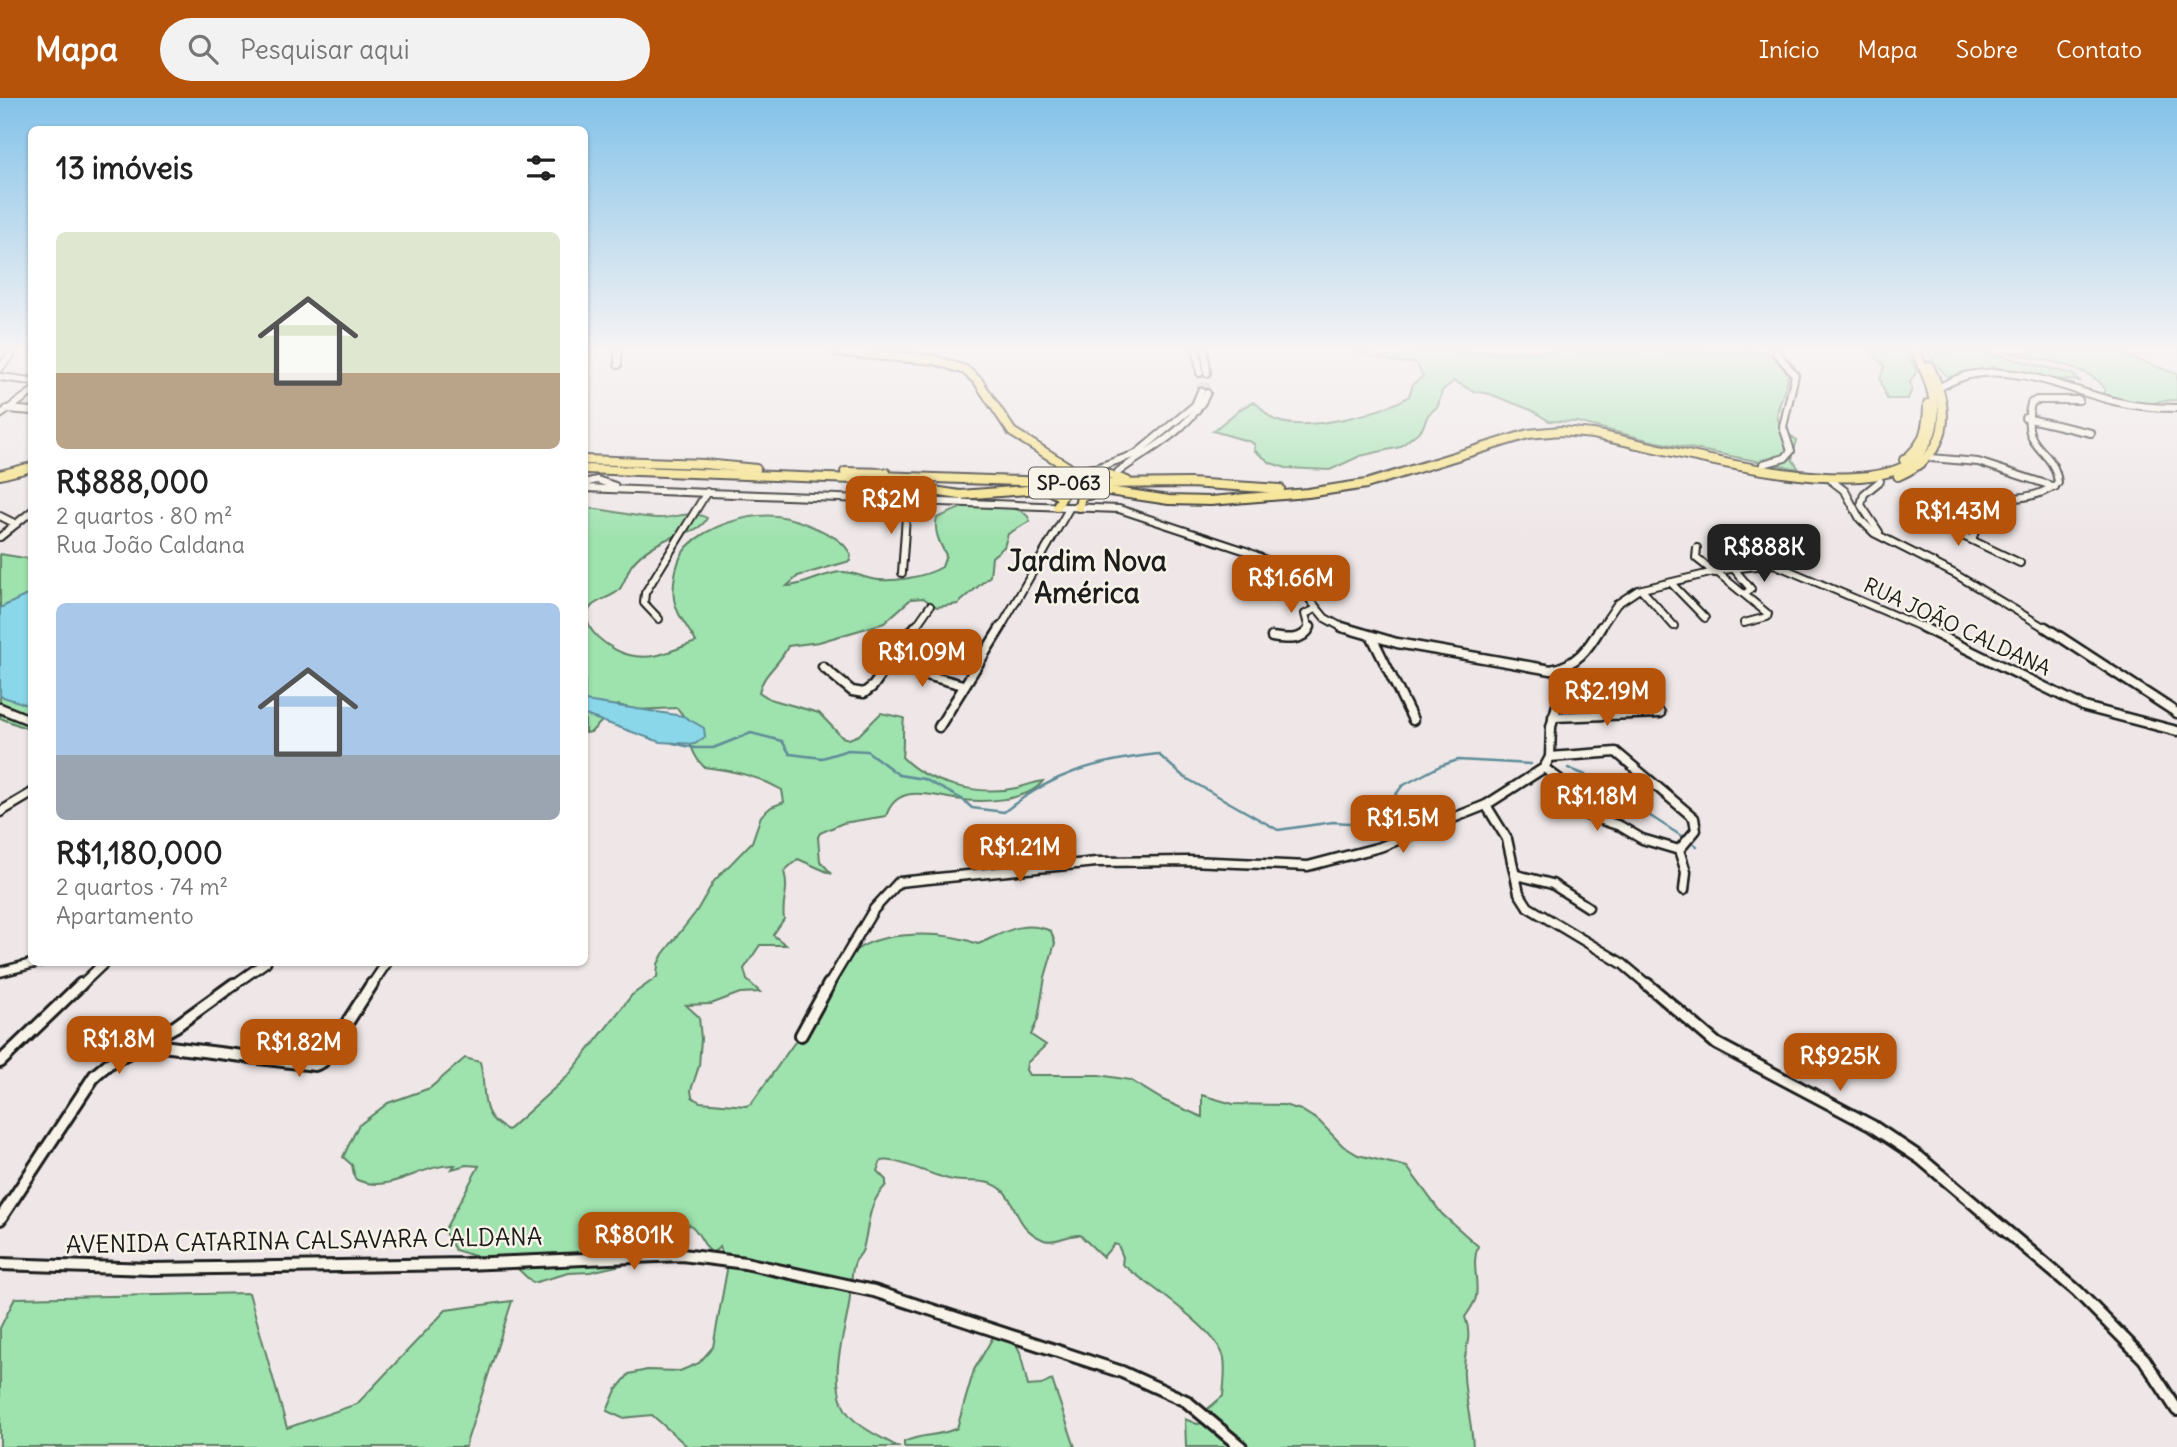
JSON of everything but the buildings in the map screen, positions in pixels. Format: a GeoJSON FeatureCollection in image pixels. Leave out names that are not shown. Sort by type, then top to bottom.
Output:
{"type":"FeatureCollection","features":[{"type":"Feature","properties":{"kind":"main road"},"geometry":{"type":"LineString","coordinates":[[999,415],[1007,427],[1027,443],[1070,469],[1069,475]]}},
{"type":"Feature","properties":{"kind":"main road","name":"SP-063"},"geometry":{"type":"LineString","coordinates":[[588,464],[1010,478],[1097,484],[1190,483],[1280,489],[1317,487],[1397,470],[1516,431],[1551,426],[1596,431],[1763,464],[1826,473],[1859,472],[1895,464],[1913,455],[1924,440],[1927,415]]}},
{"type":"Feature","properties":{"kind":"main road","name":"SP-063"},"geometry":{"type":"LineString","coordinates":[[588,464],[854,479],[960,495],[1028,489],[1093,489],[1162,499],[1210,501],[1326,491],[1394,476],[1510,438],[1549,431],[1593,434],[1817,477],[1856,478],[1891,472],[1919,458],[1933,436],[1932,415]]}},
{"type":"Feature","properties":{"kind":"main road","name":"SP-063"},"geometry":{"type":"LineString","coordinates":[[1667,449],[1747,467],[1832,481],[1880,481],[1903,475],[1931,458],[1938,446],[1942,415]]}},
{"type":"Feature","properties":{"kind":"main road"},"geometry":{"type":"LineString","coordinates":[[1056,461],[1093,469],[1136,484],[1187,486],[1196,492],[1190,499],[1085,494],[1079,498],[1075,507]]}},
{"type":"Feature","properties":{"kind":"main road"},"geometry":{"type":"LineString","coordinates":[[1057,506],[1061,502],[1060,493],[1028,489],[981,492],[967,491],[961,487],[965,481],[972,479],[1050,478],[1093,469]]}},
{"type":"Feature","properties":{"kind":"main road"},"geometry":{"type":"LineString","coordinates":[[0,478],[28,471]]}},
{"type":"Feature","properties":{"kind":"street"},"geometry":{"type":"LineString","coordinates":[[1093,469],[1136,454],[1183,415]]}},
{"type":"Feature","properties":{"kind":"street"},"geometry":{"type":"LineString","coordinates":[[1116,478],[1118,472],[1146,455],[1193,415]]}},
{"type":"Feature","properties":{"kind":"street"},"geometry":{"type":"LineString","coordinates":[[1763,464],[1785,458],[1791,451],[1783,427],[1786,415]]}},
{"type":"Feature","properties":{"kind":"street"},"geometry":{"type":"LineString","coordinates":[[1972,539],[1980,516],[1998,501],[2055,487],[2059,483],[2057,473],[2032,443],[2026,415]]}},
{"type":"Feature","properties":{"kind":"street"},"geometry":{"type":"LineString","coordinates":[[2025,418],[2091,433]]}},
{"type":"Feature","properties":{"kind":"street"},"geometry":{"type":"LineString","coordinates":[[1938,446],[1959,459]]}},
{"type":"Feature","properties":{"kind":"street"},"geometry":{"type":"LineString","coordinates":[[1931,458],[1959,459],[1991,466],[2055,487]]}},
{"type":"Feature","properties":{"kind":"street"},"geometry":{"type":"LineString","coordinates":[[1832,481],[1846,489],[1852,509],[1862,522],[1883,537],[2058,633],[2177,713]]}},
{"type":"Feature","properties":{"kind":"street"},"geometry":{"type":"LineString","coordinates":[[1880,481],[1864,494],[1861,505],[1883,537]]}},
{"type":"Feature","properties":{"kind":"street"},"geometry":{"type":"LineString","coordinates":[[588,488],[1057,506],[1135,513],[1246,551],[1283,570],[1316,609],[1335,625],[1372,638],[1558,670],[1562,687],[1553,717],[1550,757],[1544,768],[1486,805],[1381,847],[1308,866],[1189,861],[1096,862],[899,882],[886,893],[801,1035]]}},
{"type":"Feature","properties":{"kind":"street"},"geometry":{"type":"LineString","coordinates":[[659,619],[644,603],[645,593],[707,492]]}},
{"type":"Feature","properties":{"kind":"street"},"geometry":{"type":"LineString","coordinates":[[902,573],[907,502]]}},
{"type":"Feature","properties":{"kind":"street"},"geometry":{"type":"LineString","coordinates":[[939,727],[1075,507]]}},
{"type":"Feature","properties":{"kind":"street"},"geometry":{"type":"LineString","coordinates":[[1908,510],[2020,563]]}},
{"type":"Feature","properties":{"kind":"street"},"geometry":{"type":"LineString","coordinates":[[0,537],[28,514]]}},
{"type":"Feature","properties":{"kind":"street"},"geometry":{"type":"LineString","coordinates":[[0,516],[16,524]]}},
{"type":"Feature","properties":{"kind":"street"},"geometry":{"type":"LineString","coordinates":[[1697,548],[1696,558],[1764,609],[1769,616],[1744,623]]}},
{"type":"Feature","properties":{"kind":"street","name":"RUA JOÃO CALDANA"},"geometry":{"type":"LineString","coordinates":[[1558,670],[1576,664],[1583,657],[1608,615],[1629,594],[1761,564],[1783,567],[1929,630],[2085,707],[2177,731]]}},
{"type":"Feature","properties":{"kind":"street"},"geometry":{"type":"LineString","coordinates":[[1734,569],[1751,589],[1745,594]]}},
{"type":"Feature","properties":{"kind":"street"},"geometry":{"type":"LineString","coordinates":[[1671,583],[1704,618]]}},
{"type":"Feature","properties":{"kind":"street"},"geometry":{"type":"LineString","coordinates":[[1642,590],[1674,626]]}},
{"type":"Feature","properties":{"kind":"street"},"geometry":{"type":"LineString","coordinates":[[823,667],[852,691],[869,691],[930,606]]}},
{"type":"Feature","properties":{"kind":"street"},"geometry":{"type":"LineString","coordinates":[[1272,637],[1297,639],[1305,636],[1310,628],[1305,614],[1316,609]]}},
{"type":"Feature","properties":{"kind":"street"},"geometry":{"type":"LineString","coordinates":[[1372,638],[1413,720]]}},
{"type":"Feature","properties":{"kind":"street"},"geometry":{"type":"LineString","coordinates":[[889,665],[963,685]]}},
{"type":"Feature","properties":{"kind":"street"},"geometry":{"type":"LineString","coordinates":[[0,708],[28,719]]}},
{"type":"Feature","properties":{"kind":"street"},"geometry":{"type":"LineString","coordinates":[[1553,717],[1660,713]]}},
{"type":"Feature","properties":{"kind":"street"},"geometry":{"type":"LineString","coordinates":[[1550,757],[1610,752],[1621,754],[1696,822],[1696,830],[1679,850]]}},
{"type":"Feature","properties":{"kind":"street"},"geometry":{"type":"LineString","coordinates":[[1544,768],[1559,779],[1581,813],[1620,826],[1642,839],[1679,850]]}},
{"type":"Feature","properties":{"kind":"street"},"geometry":{"type":"LineString","coordinates":[[0,812],[28,795]]}},
{"type":"Feature","properties":{"kind":"street"},"geometry":{"type":"LineString","coordinates":[[1486,805],[1510,845],[1517,875],[1518,895],[1528,907],[1623,964],[1717,1045],[1872,1126],[1920,1158],[2077,1291],[2144,1359],[2177,1410]]}},
{"type":"Feature","properties":{"kind":"street"},"geometry":{"type":"LineString","coordinates":[[1679,850],[1686,872],[1684,890]]}},
{"type":"Feature","properties":{"kind":"street"},"geometry":{"type":"LineString","coordinates":[[1517,875],[1552,884],[1588,907]]}},
{"type":"Feature","properties":{"kind":"street"},"geometry":{"type":"LineString","coordinates":[[1,971],[28,965]]}},
{"type":"Feature","properties":{"kind":"street"},"geometry":{"type":"LineString","coordinates":[[0,1062],[101,966]]}},
{"type":"Feature","properties":{"kind":"street"},"geometry":{"type":"LineString","coordinates":[[0,1219],[94,1075],[108,1064],[146,1045],[260,966]]}},
{"type":"Feature","properties":{"kind":"street"},"geometry":{"type":"LineString","coordinates":[[146,1045],[315,1065],[322,1062],[384,966]]}},
{"type":"Feature","properties":{"kind":"street","name":"AVENIDA CATARINA CALSAVARA CALDANA"},"geometry":{"type":"LineString","coordinates":[[0,1264],[150,1269],[465,1264],[682,1255],[745,1263],[874,1291],[1122,1372],[1186,1401],[1241,1447]]}},
{"type":"Feature","properties":{"kind":"green space"},"geometry":{"type":"Polygon","coordinates":[[[1233,415],[1267,415],[1291,424],[1360,415],[1428,415],[1422,429],[1400,447],[1360,456],[1330,470],[1286,468],[1271,463],[1254,450],[1255,445],[1251,442],[1213,431],[1233,415]]]}},
{"type":"Feature","properties":{"kind":"green space"},"geometry":{"type":"Polygon","coordinates":[[[1539,415],[1778,415],[1786,432],[1797,440],[1792,459],[1799,469],[1652,441],[1577,422],[1549,421],[1539,415]]]}},
{"type":"Feature","properties":{"kind":"green space"},"geometry":{"type":"Polygon","coordinates":[[[963,507],[990,507],[1011,508],[1026,515],[1030,521],[1008,534],[1004,547],[992,557],[990,576],[958,604],[937,607],[923,598],[911,599],[884,623],[819,642],[788,646],[764,679],[759,692],[770,699],[819,713],[842,737],[849,739],[859,735],[881,713],[904,718],[902,757],[925,774],[955,786],[1002,790],[1043,781],[1026,793],[1002,799],[977,801],[925,794],[906,795],[891,806],[886,816],[843,823],[820,833],[820,861],[832,874],[798,859],[784,871],[784,919],[773,935],[786,945],[760,945],[744,969],[747,980],[760,992],[740,993],[711,1004],[686,1005],[699,1017],[701,1039],[699,1066],[691,1090],[692,1097],[700,1102],[746,1106],[751,1104],[797,1039],[851,954],[863,946],[895,936],[931,935],[978,944],[1022,927],[1031,926],[1051,931],[1055,943],[1045,977],[1038,1019],[1031,1035],[1046,1045],[1027,1063],[1026,1070],[1029,1075],[1099,1075],[1130,1080],[1163,1100],[1202,1117],[1202,1095],[1233,1104],[1284,1105],[1301,1110],[1319,1121],[1343,1146],[1358,1155],[1407,1167],[1442,1214],[1478,1246],[1475,1259],[1476,1297],[1465,1317],[1468,1339],[1464,1376],[1473,1447],[1186,1447],[1185,1419],[1197,1424],[1205,1423],[1204,1412],[1223,1396],[1224,1358],[1219,1347],[1196,1321],[1122,1264],[1123,1257],[1118,1245],[1114,1244],[1103,1257],[1080,1235],[1053,1241],[1044,1240],[1034,1235],[1021,1222],[1006,1194],[995,1185],[953,1180],[905,1164],[881,1161],[877,1171],[886,1180],[886,1185],[872,1207],[862,1251],[853,1267],[839,1354],[838,1379],[843,1405],[853,1419],[898,1447],[688,1447],[652,1415],[622,1418],[607,1411],[616,1390],[629,1374],[647,1370],[680,1371],[699,1363],[713,1347],[727,1270],[720,1247],[712,1253],[689,1224],[669,1246],[626,1264],[590,1272],[569,1273],[533,1283],[518,1269],[455,1250],[444,1231],[479,1166],[466,1165],[452,1169],[455,1165],[442,1166],[380,1184],[355,1179],[352,1165],[343,1157],[358,1126],[388,1103],[430,1088],[465,1058],[480,1062],[487,1110],[491,1118],[508,1130],[568,1076],[632,995],[657,977],[658,964],[663,954],[696,912],[714,881],[752,842],[761,816],[771,807],[784,802],[782,790],[754,777],[704,767],[693,751],[685,721],[677,708],[638,710],[618,705],[588,732],[588,623],[606,644],[629,655],[647,657],[663,654],[696,642],[675,605],[674,579],[680,558],[687,547],[705,533],[729,522],[766,516],[793,519],[832,536],[841,542],[851,555],[850,561],[798,576],[787,586],[840,572],[880,580],[898,580],[927,574],[942,567],[946,555],[939,542],[937,518],[963,507]]]}},
{"type":"Feature","properties":{"kind":"green space"},"geometry":{"type":"Polygon","coordinates":[[[588,508],[648,517],[695,514],[707,518],[694,530],[665,540],[642,554],[631,566],[619,590],[591,607],[588,613],[588,508]]]}},
{"type":"Feature","properties":{"kind":"green space"},"geometry":{"type":"Polygon","coordinates":[[[0,554],[28,559],[28,729],[0,718],[0,554]]]}},
{"type":"Feature","properties":{"kind":"green space"},"geometry":{"type":"Polygon","coordinates":[[[249,1293],[287,1428],[357,1404],[446,1310],[512,1301],[465,1447],[0,1447],[0,1328],[15,1298],[249,1293]]]}},
{"type":"Feature","properties":{"kind":"green space"},"geometry":{"type":"Polygon","coordinates":[[[996,1332],[1010,1332],[1020,1352],[1028,1386],[1041,1385],[1052,1380],[1075,1447],[904,1447],[904,1442],[911,1439],[957,1428],[974,1370],[996,1332]]]}},
{"type":"Feature","properties":{"kind":"water"},"geometry":{"type":"Polygon","coordinates":[[[28,594],[28,705],[0,696],[0,608],[28,594]]]}},
{"type":"Feature","properties":{"kind":"water"},"geometry":{"type":"Polygon","coordinates":[[[588,701],[683,716],[704,728],[705,737],[695,744],[660,742],[588,716],[588,701]]]}},
{"type":"Feature","properties":{"kind":"waterway"},"geometry":{"type":"LineString","coordinates":[[673,743],[695,748],[713,748],[751,733],[782,741],[790,754],[822,758],[848,750],[867,751],[899,775],[924,779],[962,799],[972,808],[1004,812],[1040,787],[1076,771],[1158,754],[1184,777],[1278,830],[1333,822],[1349,823],[1382,814],[1402,786],[1440,766],[1458,760],[1531,764]]}},
{"type":"Feature","properties":{"kind":"waterway"},"geometry":{"type":"LineString","coordinates":[[1568,768],[1608,784],[1644,812],[1697,846]]}},
{"type":"Feature","properties":{"kind":"district","name":"Jardim Nova América"},"geometry":{"type":"Point","coordinates":[1087,577]}}]}
